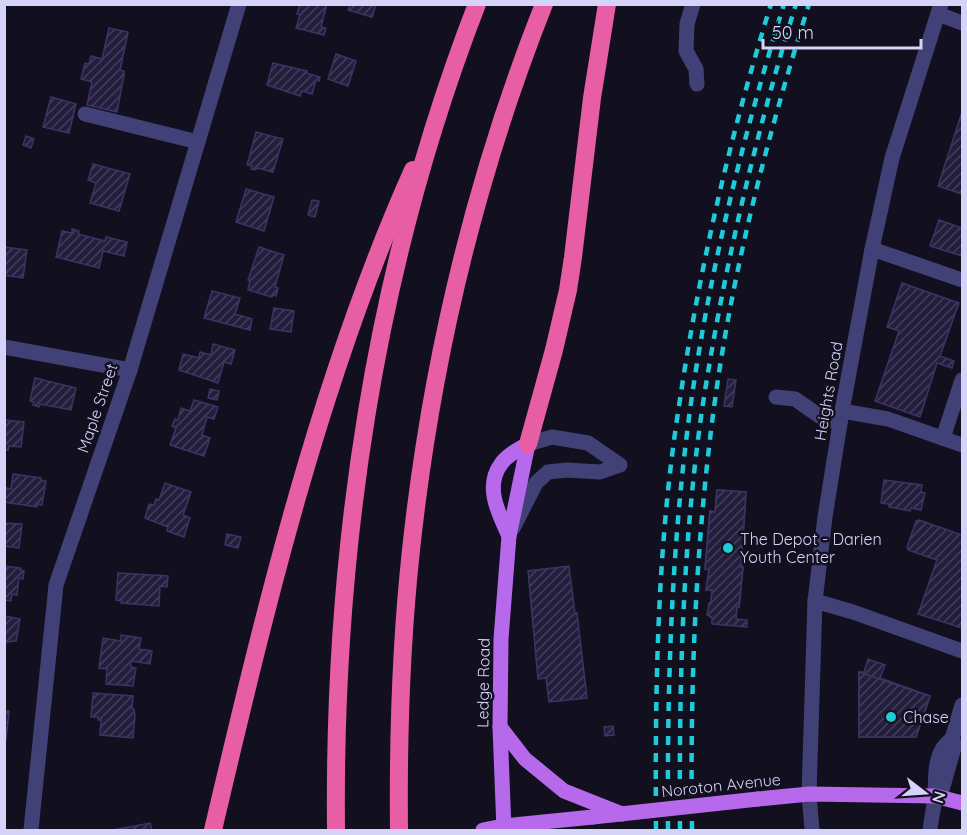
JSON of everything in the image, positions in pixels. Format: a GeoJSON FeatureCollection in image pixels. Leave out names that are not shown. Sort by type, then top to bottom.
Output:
{"type":"FeatureCollection","features":[{"type":"Feature","properties":{"kind":"highway"},"geometry":{"type":"LineString","coordinates":[[336,831],[336,713],[340,638],[354,488],[368,403],[389,298],[420,178],[442,105],[477,4]]}},
{"type":"Feature","properties":{"kind":"highway"},"geometry":{"type":"LineString","coordinates":[[399,831],[400,700],[405,622],[411,550],[434,396],[464,258],[486,175],[544,4]]}},
{"type":"Feature","properties":{"kind":"highway"},"geometry":{"type":"LineString","coordinates":[[528,444],[568,290],[592,98],[607,4]]}},
{"type":"Feature","properties":{"kind":"highway"},"geometry":{"type":"LineString","coordinates":[[213,831],[287,535],[345,344],[367,279],[442,105]]}},
{"type":"Feature","properties":{"kind":"main road"},"geometry":{"type":"LineString","coordinates":[[509,536],[496,510],[494,480],[501,463],[528,444]]}},
{"type":"Feature","properties":{"kind":"main road","name":"Ledge Road"},"geometry":{"type":"LineString","coordinates":[[504,828],[500,727],[501,639],[509,536],[528,444]]}},
{"type":"Feature","properties":{"kind":"main road"},"geometry":{"type":"LineString","coordinates":[[500,727],[525,759],[564,791],[622,814]]}},
{"type":"Feature","properties":{"kind":"main road","name":"Noroton Avenue"},"geometry":{"type":"LineString","coordinates":[[483,831],[809,794],[937,796],[963,803]]}},
{"type":"Feature","properties":{"kind":"street","name":"Maple Street"},"geometry":{"type":"LineString","coordinates":[[32,831],[56,585],[130,370],[239,4]]}},
{"type":"Feature","properties":{"kind":"street"},"geometry":{"type":"LineString","coordinates":[[693,4],[687,24],[686,51],[696,69],[697,84]]}},
{"type":"Feature","properties":{"kind":"street"},"geometry":{"type":"LineString","coordinates":[[939,9],[963,23]]}},
{"type":"Feature","properties":{"kind":"street","name":"Heights Road"},"geometry":{"type":"LineString","coordinates":[[812,831],[809,794],[815,601],[825,517],[872,249],[892,158],[939,9]]}},
{"type":"Feature","properties":{"kind":"street"},"geometry":{"type":"LineString","coordinates":[[85,114],[198,142]]}},
{"type":"Feature","properties":{"kind":"street"},"geometry":{"type":"LineString","coordinates":[[872,249],[963,280]]}},
{"type":"Feature","properties":{"kind":"street"},"geometry":{"type":"LineString","coordinates":[[4,347],[130,370]]}},
{"type":"Feature","properties":{"kind":"street"},"geometry":{"type":"LineString","coordinates":[[943,438],[963,380]]}},
{"type":"Feature","properties":{"kind":"street"},"geometry":{"type":"LineString","coordinates":[[776,397],[795,399],[821,417],[888,419],[963,445]]}},
{"type":"Feature","properties":{"kind":"street"},"geometry":{"type":"LineString","coordinates":[[509,536],[536,483],[548,472],[567,470],[600,472],[620,465],[588,443],[552,437],[528,444]]}},
{"type":"Feature","properties":{"kind":"street"},"geometry":{"type":"LineString","coordinates":[[815,601],[963,651]]}},
{"type":"Feature","properties":{"kind":"street"},"geometry":{"type":"LineString","coordinates":[[930,831],[937,796],[934,772],[943,745],[952,739],[963,705]]}},
{"type":"Feature","properties":{"kind":"building"},"geometry":{"type":"Polygon","coordinates":[[[300,4],[327,4],[321,27],[326,28],[324,35],[296,28],[300,15],[297,14],[300,4]]]}},
{"type":"Feature","properties":{"kind":"building"},"geometry":{"type":"Polygon","coordinates":[[[350,4],[376,4],[372,17],[348,10],[350,4]]]}},
{"type":"Feature","properties":{"kind":"building"},"geometry":{"type":"Polygon","coordinates":[[[109,28],[128,32],[120,70],[124,71],[124,75],[117,112],[87,105],[92,82],[81,79],[85,63],[89,64],[91,56],[102,59],[109,28]]]}},
{"type":"Feature","properties":{"kind":"building"},"geometry":{"type":"Polygon","coordinates":[[[336,54],[356,61],[348,86],[328,79],[336,54]]]}},
{"type":"Feature","properties":{"kind":"building"},"geometry":{"type":"Polygon","coordinates":[[[273,63],[307,71],[306,73],[320,77],[319,81],[316,80],[312,94],[302,91],[300,96],[267,85],[273,63]]]}},
{"type":"Feature","properties":{"kind":"building"},"geometry":{"type":"Polygon","coordinates":[[[51,97],[76,104],[69,133],[43,127],[51,97]]]}},
{"type":"Feature","properties":{"kind":"building"},"geometry":{"type":"Polygon","coordinates":[[[962,112],[962,194],[938,186],[962,112]]]}},
{"type":"Feature","properties":{"kind":"building"},"geometry":{"type":"Polygon","coordinates":[[[256,132],[283,139],[273,172],[258,168],[254,170],[251,169],[252,166],[247,165],[256,132]]]}},
{"type":"Feature","properties":{"kind":"building"},"geometry":{"type":"Polygon","coordinates":[[[26,136],[34,139],[31,148],[23,145],[26,136]]]}},
{"type":"Feature","properties":{"kind":"building"},"geometry":{"type":"Polygon","coordinates":[[[93,164],[130,174],[119,211],[90,203],[96,183],[88,180],[93,164]]]}},
{"type":"Feature","properties":{"kind":"building"},"geometry":{"type":"Polygon","coordinates":[[[246,189],[274,197],[264,231],[236,222],[246,189]]]}},
{"type":"Feature","properties":{"kind":"building"},"geometry":{"type":"Polygon","coordinates":[[[312,200],[319,201],[315,217],[308,215],[312,200]]]}},
{"type":"Feature","properties":{"kind":"building"},"geometry":{"type":"Polygon","coordinates":[[[939,220],[962,228],[962,256],[930,246],[939,220]]]}},
{"type":"Feature","properties":{"kind":"building"},"geometry":{"type":"Polygon","coordinates":[[[72,229],[79,231],[78,234],[105,241],[106,237],[127,242],[124,256],[103,251],[99,268],[56,257],[62,231],[72,233],[72,229]]]}},
{"type":"Feature","properties":{"kind":"building"},"geometry":{"type":"Polygon","coordinates":[[[4,247],[27,250],[23,278],[4,275],[4,247]]]}},
{"type":"Feature","properties":{"kind":"building"},"geometry":{"type":"Polygon","coordinates":[[[259,247],[284,255],[275,287],[278,288],[276,296],[272,297],[248,290],[250,281],[248,280],[259,247]]]}},
{"type":"Feature","properties":{"kind":"building"},"geometry":{"type":"Polygon","coordinates":[[[902,283],[959,303],[940,356],[954,361],[952,368],[937,363],[920,417],[875,401],[899,331],[887,327],[902,283]]]}},
{"type":"Feature","properties":{"kind":"building"},"geometry":{"type":"Polygon","coordinates":[[[212,291],[240,298],[235,314],[252,319],[250,330],[204,318],[212,291]]]}},
{"type":"Feature","properties":{"kind":"building"},"geometry":{"type":"Polygon","coordinates":[[[274,308],[294,311],[291,332],[270,329],[274,308]]]}},
{"type":"Feature","properties":{"kind":"building"},"geometry":{"type":"Polygon","coordinates":[[[213,344],[235,350],[231,364],[224,362],[218,383],[179,370],[183,354],[199,358],[200,352],[211,355],[213,344]]]}},
{"type":"Feature","properties":{"kind":"building"},"geometry":{"type":"Polygon","coordinates":[[[35,378],[76,388],[71,410],[40,404],[39,407],[33,405],[34,402],[30,401],[35,378]]]}},
{"type":"Feature","properties":{"kind":"building"},"geometry":{"type":"Polygon","coordinates":[[[728,379],[736,380],[732,407],[724,406],[728,379]]]}},
{"type":"Feature","properties":{"kind":"building"},"geometry":{"type":"Polygon","coordinates":[[[210,389],[219,391],[217,400],[208,398],[210,389]]]}},
{"type":"Feature","properties":{"kind":"building"},"geometry":{"type":"Polygon","coordinates":[[[194,400],[218,407],[214,419],[207,417],[202,435],[210,438],[204,456],[170,445],[176,428],[172,426],[175,419],[178,420],[181,408],[190,411],[194,400]]]}},
{"type":"Feature","properties":{"kind":"building"},"geometry":{"type":"Polygon","coordinates":[[[4,420],[24,422],[21,447],[9,446],[8,450],[4,450],[4,420]]]}},
{"type":"Feature","properties":{"kind":"building"},"geometry":{"type":"Polygon","coordinates":[[[13,474],[41,478],[46,481],[42,505],[38,504],[37,507],[4,502],[6,488],[11,489],[13,474]]]}},
{"type":"Feature","properties":{"kind":"building"},"geometry":{"type":"Polygon","coordinates":[[[884,480],[922,485],[921,492],[925,493],[921,510],[911,508],[910,511],[881,503],[884,480]]]}},
{"type":"Feature","properties":{"kind":"building"},"geometry":{"type":"Polygon","coordinates":[[[165,483],[191,492],[183,515],[190,518],[184,537],[167,531],[168,527],[145,518],[149,504],[154,505],[156,499],[159,500],[165,483]]]}},
{"type":"Feature","properties":{"kind":"building"},"geometry":{"type":"Polygon","coordinates":[[[717,490],[746,492],[741,567],[743,567],[736,619],[710,617],[712,590],[706,590],[709,570],[705,569],[710,511],[715,512],[717,490]]]}},
{"type":"Feature","properties":{"kind":"building"},"geometry":{"type":"Polygon","coordinates":[[[717,490],[746,492],[741,567],[743,567],[736,619],[747,620],[747,627],[712,624],[712,617],[707,615],[712,590],[706,590],[709,570],[705,569],[710,511],[715,512],[717,490]]]}},
{"type":"Feature","properties":{"kind":"building"},"geometry":{"type":"Polygon","coordinates":[[[919,520],[962,535],[962,628],[918,614],[937,560],[908,550],[916,521],[919,520]]]}},
{"type":"Feature","properties":{"kind":"building"},"geometry":{"type":"Polygon","coordinates":[[[4,523],[22,524],[19,548],[4,546],[4,523]]]}},
{"type":"Feature","properties":{"kind":"building"},"geometry":{"type":"Polygon","coordinates":[[[227,534],[241,537],[238,548],[225,545],[227,534]]]}},
{"type":"Feature","properties":{"kind":"building"},"geometry":{"type":"Polygon","coordinates":[[[4,566],[21,568],[20,570],[24,571],[23,579],[19,578],[17,595],[12,594],[11,601],[4,600],[4,566]]]}},
{"type":"Feature","properties":{"kind":"building"},"geometry":{"type":"Polygon","coordinates":[[[569,566],[587,698],[549,702],[546,678],[538,679],[528,571],[569,566]]]}},
{"type":"Feature","properties":{"kind":"building"},"geometry":{"type":"Polygon","coordinates":[[[118,573],[168,576],[167,587],[160,586],[159,606],[121,603],[122,601],[116,600],[118,573]]]}},
{"type":"Feature","properties":{"kind":"building"},"geometry":{"type":"Polygon","coordinates":[[[4,616],[20,619],[16,641],[6,642],[5,649],[4,616]]]}},
{"type":"Feature","properties":{"kind":"building"},"geometry":{"type":"Polygon","coordinates":[[[121,635],[141,638],[139,649],[152,651],[150,664],[131,661],[131,667],[136,668],[133,686],[106,684],[107,669],[99,668],[103,638],[121,641],[121,635]]]}},
{"type":"Feature","properties":{"kind":"building","name":"Chase"},"geometry":{"type":"Polygon","coordinates":[[[868,659],[885,665],[880,678],[930,696],[916,737],[859,737],[859,672],[864,672],[868,659]]]}},
{"type":"Feature","properties":{"kind":"building","name":"Chase"},"geometry":{"type":"Polygon","coordinates":[[[859,672],[930,696],[916,737],[859,737],[859,672]]]}},
{"type":"Feature","properties":{"kind":"building"},"geometry":{"type":"Polygon","coordinates":[[[93,693],[133,696],[132,709],[134,709],[135,716],[133,738],[100,735],[101,720],[98,720],[98,717],[91,717],[93,693]]]}},
{"type":"Feature","properties":{"kind":"building"},"geometry":{"type":"Polygon","coordinates":[[[4,711],[9,711],[6,740],[4,739],[4,711]]]}},
{"type":"Feature","properties":{"kind":"building"},"geometry":{"type":"Polygon","coordinates":[[[613,726],[614,735],[605,736],[604,727],[613,726]]]}},
{"type":"Feature","properties":{"kind":"building"},"geometry":{"type":"Polygon","coordinates":[[[150,823],[152,830],[113,830],[150,823]]]}},
{"type":"Feature","properties":{"kind":"railway"},"geometry":{"type":"LineString","coordinates":[[656,830],[659,618],[666,511],[679,406],[696,304],[717,204],[742,103],[771,4]]}},
{"type":"Feature","properties":{"kind":"railway"},"geometry":{"type":"LineString","coordinates":[[668,830],[668,725],[674,568],[690,410],[717,256],[741,155],[784,4]]}},
{"type":"Feature","properties":{"kind":"railway"},"geometry":{"type":"LineString","coordinates":[[680,830],[683,620],[690,515],[702,410],[730,256],[767,104],[796,4]]}},
{"type":"Feature","properties":{"kind":"railway"},"geometry":{"type":"LineString","coordinates":[[692,830],[695,622],[702,519],[713,415],[730,311],[752,207],[809,4]]}},
{"type":"Feature","properties":{"kind":"place","name":"The Depot - Darien Youth Center"},"geometry":{"type":"Point","coordinates":[728,548]}},
{"type":"Feature","properties":{"kind":"place","name":"Chase"},"geometry":{"type":"Point","coordinates":[891,717]}}]}
